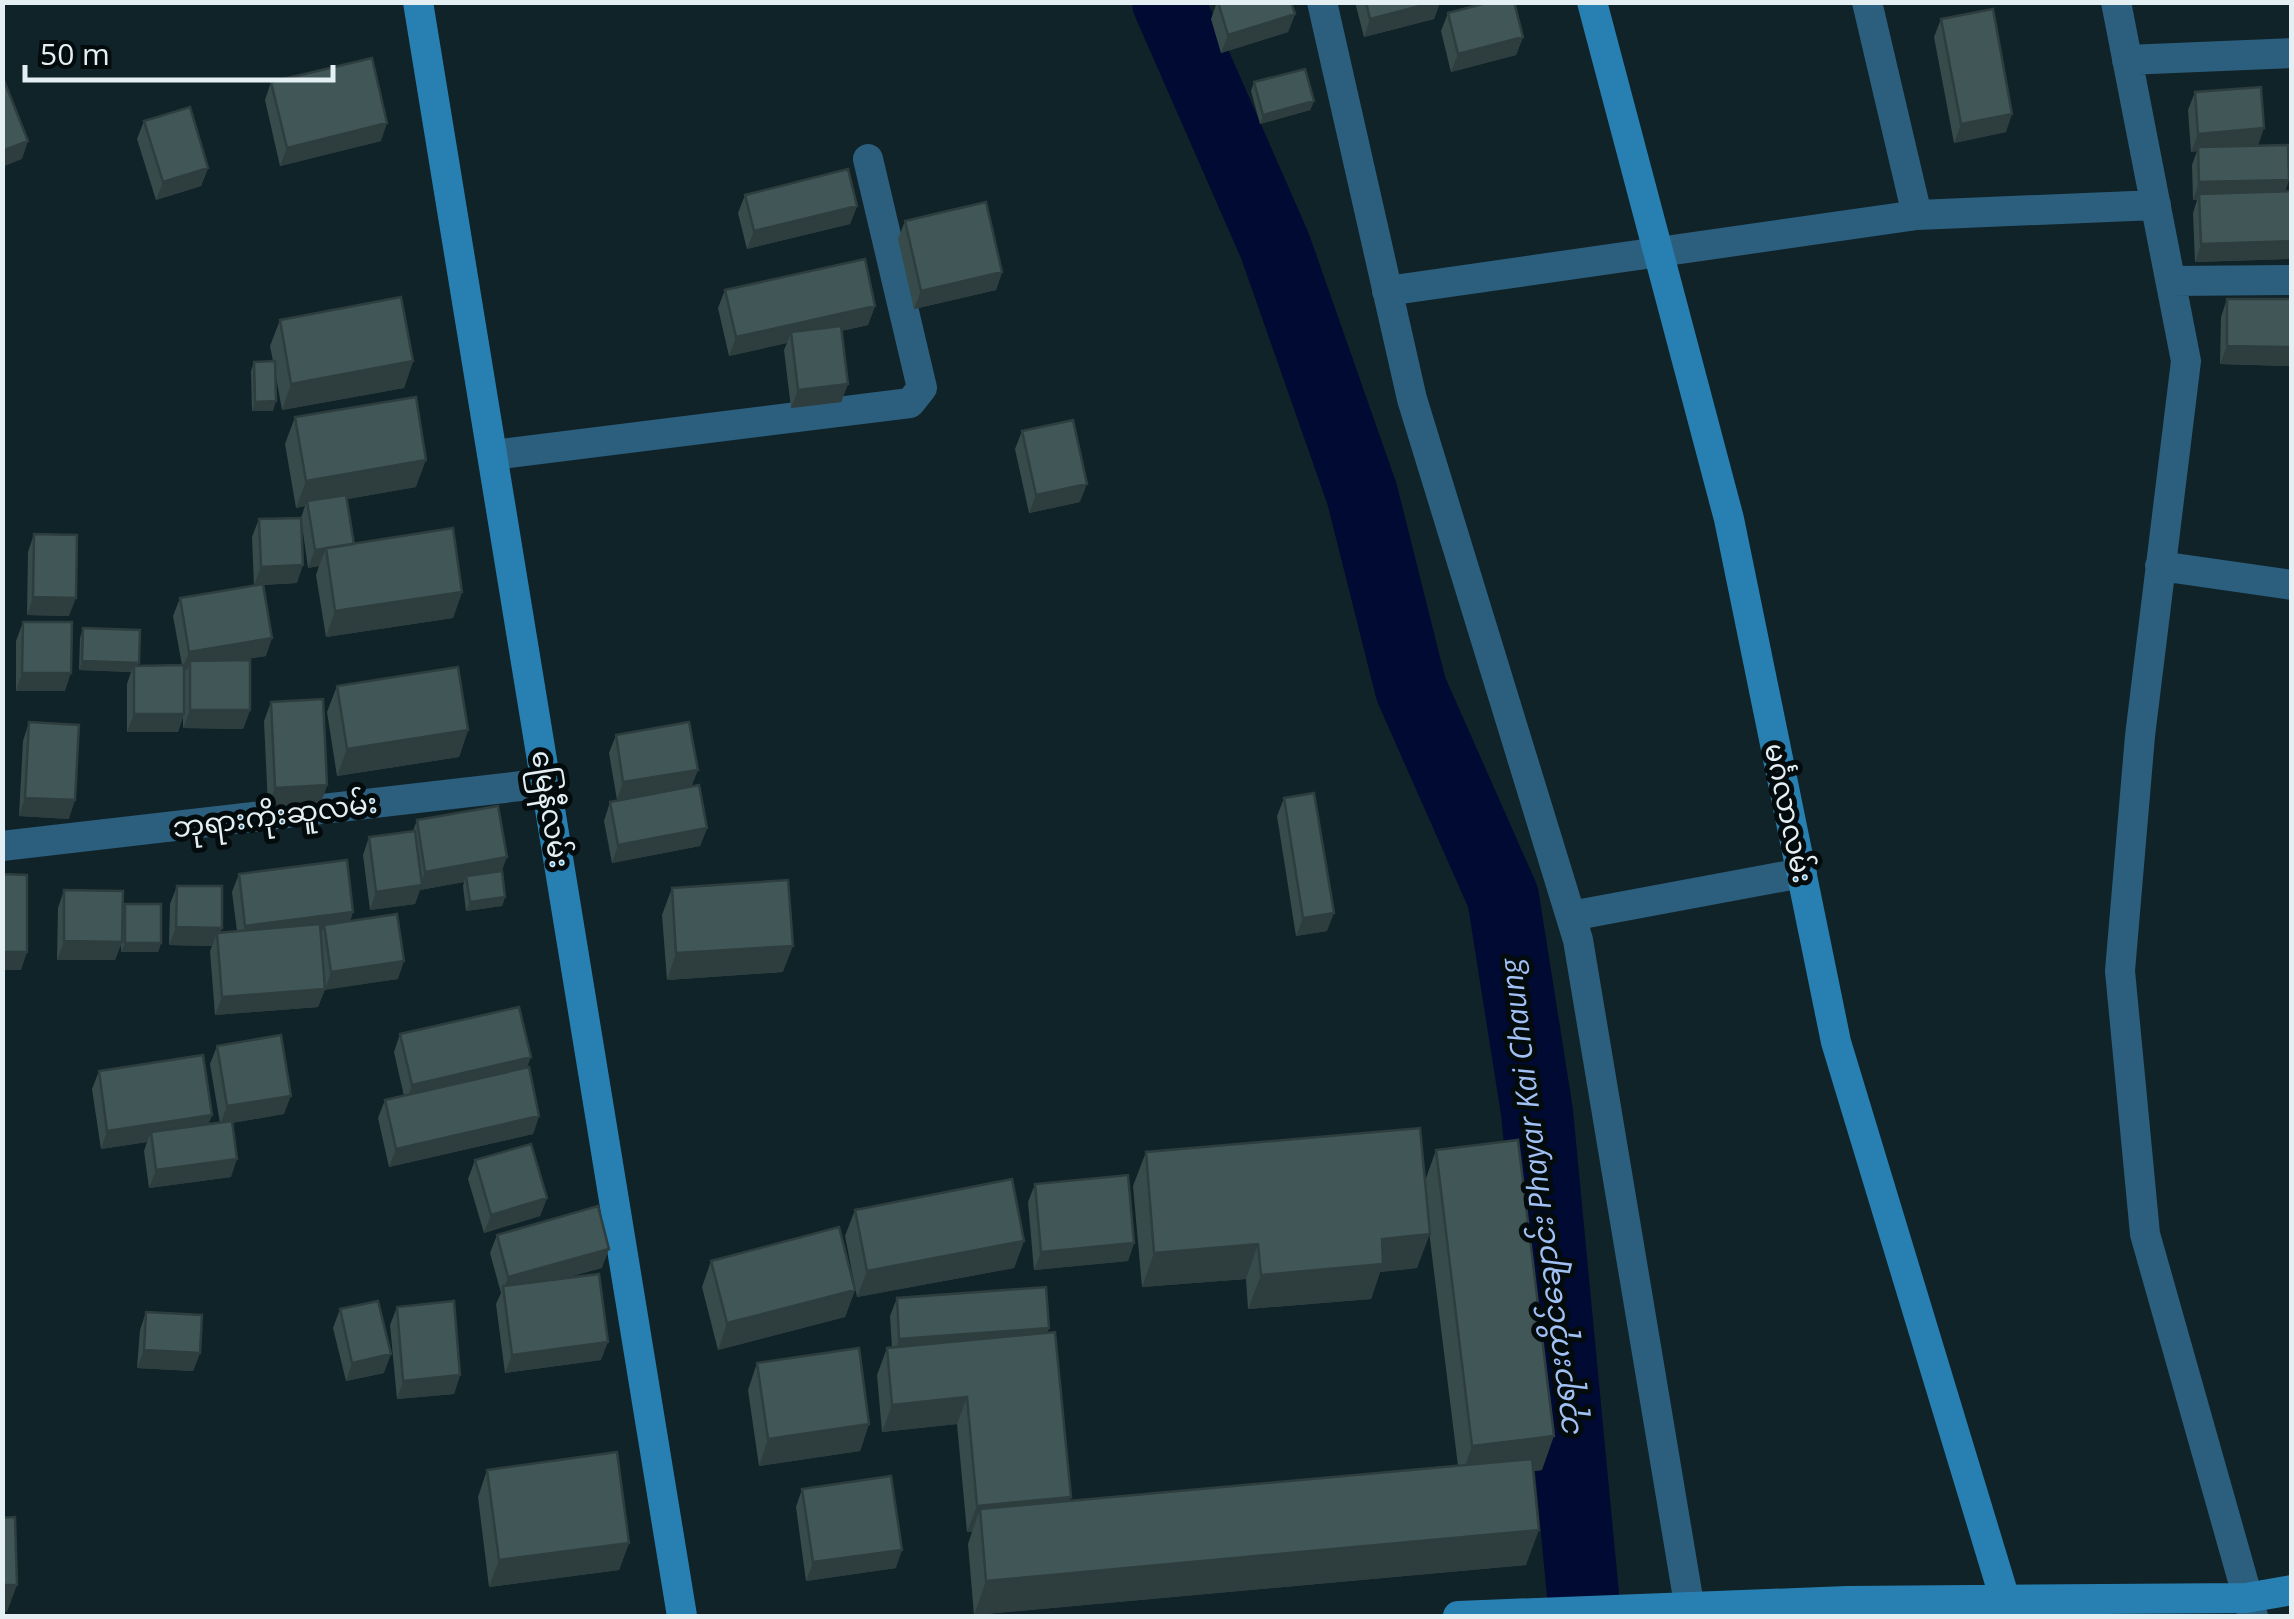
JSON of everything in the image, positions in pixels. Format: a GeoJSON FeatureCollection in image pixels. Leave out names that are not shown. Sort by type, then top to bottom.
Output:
{"type":"FeatureCollection","features":[{"type":"Feature","properties":{"kind":"street","name":"မြေနီလမ်း"},"geometry":{"type":"LineString","coordinates":[[418,2],[682,1616]]}},
{"type":"Feature","properties":{"kind":"street"},"geometry":{"type":"LineString","coordinates":[[1322,2],[1412,399],[1578,940],[1690,1611]]}},
{"type":"Feature","properties":{"kind":"street","name":"မင်္ဂလာလမ်း"},"geometry":{"type":"LineString","coordinates":[[1592,2],[1729,519],[1836,1042],[2007,1608]]}},
{"type":"Feature","properties":{"kind":"street"},"geometry":{"type":"LineString","coordinates":[[1867,2],[1917,216]]}},
{"type":"Feature","properties":{"kind":"street"},"geometry":{"type":"LineString","coordinates":[[2116,2],[2186,361],[2140,736],[2120,971],[2145,1234],[2250,1608]]}},
{"type":"Feature","properties":{"kind":"street"},"geometry":{"type":"LineString","coordinates":[[2127,60],[2292,53]]}},
{"type":"Feature","properties":{"kind":"street"},"geometry":{"type":"LineString","coordinates":[[493,455],[910,403],[922,388],[868,160]]}},
{"type":"Feature","properties":{"kind":"street"},"geometry":{"type":"LineString","coordinates":[[1388,291],[1917,216],[2156,206]]}},
{"type":"Feature","properties":{"kind":"street"},"geometry":{"type":"LineString","coordinates":[[2171,281],[2292,280]]}},
{"type":"Feature","properties":{"kind":"street"},"geometry":{"type":"LineString","coordinates":[[2160,566],[2292,585]]}},
{"type":"Feature","properties":{"kind":"street","name":"ဘုရားကိုးဆူလမ်း"},"geometry":{"type":"LineString","coordinates":[[2,846],[546,783]]}},
{"type":"Feature","properties":{"kind":"street"},"geometry":{"type":"LineString","coordinates":[[1571,916],[1802,873]]}},
{"type":"Feature","properties":{"kind":"street"},"geometry":{"type":"LineString","coordinates":[[1458,1616],[2250,1608],[2292,1590]]}},
{"type":"Feature","properties":{"kind":"building"},"geometry":{"type":"Polygon","coordinates":[[[1218,2],[1291,2],[1295,14],[1228,35],[1218,2]]]}},
{"type":"Feature","properties":{"kind":"building"},"geometry":{"type":"Polygon","coordinates":[[[1366,2],[1435,2],[1370,19],[1366,2]]]}},
{"type":"Feature","properties":{"kind":"building"},"geometry":{"type":"Polygon","coordinates":[[[1490,2],[1514,2],[1523,37],[1458,54],[1448,13],[1490,2]]]}},
{"type":"Feature","properties":{"kind":"building"},"geometry":{"type":"Polygon","coordinates":[[[1993,9],[2012,114],[1961,124],[1941,19],[1993,9]]]}},
{"type":"Feature","properties":{"kind":"building"},"geometry":{"type":"Polygon","coordinates":[[[372,58],[387,123],[287,148],[271,82],[372,58]]]}},
{"type":"Feature","properties":{"kind":"building"},"geometry":{"type":"Polygon","coordinates":[[[1305,69],[1314,101],[1263,115],[1254,82],[1305,69]]]}},
{"type":"Feature","properties":{"kind":"building"},"geometry":{"type":"Polygon","coordinates":[[[2,79],[28,141],[2,151],[2,79]]]}},
{"type":"Feature","properties":{"kind":"building"},"geometry":{"type":"Polygon","coordinates":[[[2261,87],[2264,128],[2198,134],[2195,92],[2261,87]]]}},
{"type":"Feature","properties":{"kind":"building"},"geometry":{"type":"Polygon","coordinates":[[[190,107],[208,168],[163,182],[144,121],[190,107]]]}},
{"type":"Feature","properties":{"kind":"building"},"geometry":{"type":"Polygon","coordinates":[[[2288,145],[2289,180],[2199,182],[2198,147],[2288,145]]]}},
{"type":"Feature","properties":{"kind":"building"},"geometry":{"type":"Polygon","coordinates":[[[848,169],[857,206],[754,231],[745,195],[848,169]]]}},
{"type":"Feature","properties":{"kind":"building"},"geometry":{"type":"Polygon","coordinates":[[[2292,191],[2292,241],[2201,244],[2199,194],[2292,191]]]}},
{"type":"Feature","properties":{"kind":"building"},"geometry":{"type":"Polygon","coordinates":[[[986,202],[1002,272],[921,291],[905,221],[986,202]]]}},
{"type":"Feature","properties":{"kind":"building"},"geometry":{"type":"Polygon","coordinates":[[[865,259],[875,306],[736,337],[725,290],[865,259]]]}},
{"type":"Feature","properties":{"kind":"building"},"geometry":{"type":"Polygon","coordinates":[[[401,297],[413,361],[291,384],[280,320],[401,297]]]}},
{"type":"Feature","properties":{"kind":"building"},"geometry":{"type":"Polygon","coordinates":[[[2227,299],[2292,299],[2292,347],[2227,346],[2227,299]]]}},
{"type":"Feature","properties":{"kind":"building"},"geometry":{"type":"Polygon","coordinates":[[[841,326],[848,384],[798,390],[791,332],[841,326]]]}},
{"type":"Feature","properties":{"kind":"building"},"geometry":{"type":"Polygon","coordinates":[[[275,361],[276,401],[255,402],[254,362],[275,361]]]}},
{"type":"Feature","properties":{"kind":"building"},"geometry":{"type":"Polygon","coordinates":[[[416,397],[426,460],[306,481],[295,417],[416,397]]]}},
{"type":"Feature","properties":{"kind":"building"},"geometry":{"type":"Polygon","coordinates":[[[1073,420],[1087,484],[1036,495],[1022,431],[1073,420]]]}},
{"type":"Feature","properties":{"kind":"building"},"geometry":{"type":"Polygon","coordinates":[[[346,495],[354,544],[315,550],[307,501],[346,495]]]}},
{"type":"Feature","properties":{"kind":"building"},"geometry":{"type":"Polygon","coordinates":[[[301,518],[303,565],[261,567],[259,519],[301,518]]]}},
{"type":"Feature","properties":{"kind":"building"},"geometry":{"type":"Polygon","coordinates":[[[453,528],[462,592],[335,611],[326,548],[453,528]]]}},
{"type":"Feature","properties":{"kind":"building"},"geometry":{"type":"Polygon","coordinates":[[[34,534],[77,535],[76,598],[33,597],[34,534]]]}},
{"type":"Feature","properties":{"kind":"building"},"geometry":{"type":"Polygon","coordinates":[[[263,584],[272,638],[189,652],[180,598],[263,584]]]}},
{"type":"Feature","properties":{"kind":"building"},"geometry":{"type":"Polygon","coordinates":[[[23,622],[72,622],[71,673],[22,673],[23,622]]]}},
{"type":"Feature","properties":{"kind":"building"},"geometry":{"type":"Polygon","coordinates":[[[83,628],[140,630],[139,663],[82,661],[83,628]]]}},
{"type":"Feature","properties":{"kind":"building"},"geometry":{"type":"Polygon","coordinates":[[[250,660],[250,710],[190,710],[190,661],[250,660]]]}},
{"type":"Feature","properties":{"kind":"building"},"geometry":{"type":"Polygon","coordinates":[[[184,665],[184,714],[134,714],[134,666],[184,665]]]}},
{"type":"Feature","properties":{"kind":"building"},"geometry":{"type":"Polygon","coordinates":[[[458,667],[468,730],[347,749],[337,686],[458,667]]]}},
{"type":"Feature","properties":{"kind":"building"},"geometry":{"type":"Polygon","coordinates":[[[323,699],[327,785],[275,788],[271,702],[323,699]]]}},
{"type":"Feature","properties":{"kind":"building"},"geometry":{"type":"Polygon","coordinates":[[[29,722],[79,725],[75,800],[25,798],[29,722]]]}},
{"type":"Feature","properties":{"kind":"building"},"geometry":{"type":"Polygon","coordinates":[[[689,722],[698,770],[623,782],[616,735],[689,722]]]}},
{"type":"Feature","properties":{"kind":"building"},"geometry":{"type":"Polygon","coordinates":[[[699,785],[707,828],[618,845],[610,802],[699,785]]]}},
{"type":"Feature","properties":{"kind":"building"},"geometry":{"type":"Polygon","coordinates":[[[1314,793],[1334,913],[1303,918],[1284,798],[1314,793]]]}},
{"type":"Feature","properties":{"kind":"building"},"geometry":{"type":"Polygon","coordinates":[[[498,806],[507,857],[425,872],[417,820],[498,806]]]}},
{"type":"Feature","properties":{"kind":"building"},"geometry":{"type":"Polygon","coordinates":[[[415,831],[422,885],[376,892],[369,837],[415,831]]]}},
{"type":"Feature","properties":{"kind":"building"},"geometry":{"type":"Polygon","coordinates":[[[347,860],[353,912],[245,926],[239,874],[347,860]]]}},
{"type":"Feature","properties":{"kind":"building"},"geometry":{"type":"Polygon","coordinates":[[[502,871],[505,897],[470,902],[466,876],[502,871]]]}},
{"type":"Feature","properties":{"kind":"building"},"geometry":{"type":"Polygon","coordinates":[[[2,874],[27,875],[27,952],[2,952],[2,874]]]}},
{"type":"Feature","properties":{"kind":"building"},"geometry":{"type":"Polygon","coordinates":[[[788,880],[793,946],[676,953],[672,888],[788,880]]]}},
{"type":"Feature","properties":{"kind":"building"},"geometry":{"type":"Polygon","coordinates":[[[177,886],[222,886],[222,928],[176,927],[177,886]]]}},
{"type":"Feature","properties":{"kind":"building"},"geometry":{"type":"Polygon","coordinates":[[[64,890],[123,891],[122,942],[64,941],[64,890]]]}},
{"type":"Feature","properties":{"kind":"building"},"geometry":{"type":"Polygon","coordinates":[[[125,904],[161,904],[161,943],[125,943],[125,904]]]}},
{"type":"Feature","properties":{"kind":"building"},"geometry":{"type":"Polygon","coordinates":[[[397,914],[404,961],[331,972],[324,925],[397,914]]]}},
{"type":"Feature","properties":{"kind":"building"},"geometry":{"type":"Polygon","coordinates":[[[320,924],[325,989],[222,997],[217,933],[320,924]]]}},
{"type":"Feature","properties":{"kind":"building"},"geometry":{"type":"Polygon","coordinates":[[[519,1007],[531,1057],[412,1085],[400,1034],[519,1007]]]}},
{"type":"Feature","properties":{"kind":"building"},"geometry":{"type":"Polygon","coordinates":[[[281,1035],[291,1096],[227,1106],[217,1046],[281,1035]]]}},
{"type":"Feature","properties":{"kind":"building"},"geometry":{"type":"Polygon","coordinates":[[[203,1055],[212,1115],[107,1131],[99,1071],[203,1055]]]}},
{"type":"Feature","properties":{"kind":"building"},"geometry":{"type":"Polygon","coordinates":[[[529,1067],[539,1116],[396,1149],[385,1100],[529,1067]]]}},
{"type":"Feature","properties":{"kind":"building"},"geometry":{"type":"Polygon","coordinates":[[[232,1121],[237,1159],[156,1170],[151,1132],[232,1121]]]}},
{"type":"Feature","properties":{"kind":"building"},"geometry":{"type":"Polygon","coordinates":[[[1420,1128],[1430,1234],[1382,1239],[1383,1264],[1261,1275],[1258,1244],[1154,1253],[1146,1152],[1420,1128]]]}},
{"type":"Feature","properties":{"kind":"building"},"geometry":{"type":"Polygon","coordinates":[[[1518,1140],[1554,1436],[1472,1446],[1436,1150],[1518,1140]]]}},
{"type":"Feature","properties":{"kind":"building"},"geometry":{"type":"Polygon","coordinates":[[[531,1144],[547,1198],[491,1215],[475,1160],[531,1144]]]}},
{"type":"Feature","properties":{"kind":"building"},"geometry":{"type":"Polygon","coordinates":[[[1128,1175],[1134,1243],[1041,1252],[1035,1184],[1128,1175]]]}},
{"type":"Feature","properties":{"kind":"building"},"geometry":{"type":"Polygon","coordinates":[[[1012,1179],[1024,1241],[867,1271],[855,1210],[1012,1179]]]}},
{"type":"Feature","properties":{"kind":"building"},"geometry":{"type":"Polygon","coordinates":[[[598,1206],[609,1249],[508,1277],[497,1235],[598,1206]]]}},
{"type":"Feature","properties":{"kind":"building"},"geometry":{"type":"Polygon","coordinates":[[[839,1227],[855,1290],[727,1323],[711,1261],[839,1227]]]}},
{"type":"Feature","properties":{"kind":"building"},"geometry":{"type":"Polygon","coordinates":[[[599,1274],[608,1342],[512,1355],[503,1286],[599,1274]]]}},
{"type":"Feature","properties":{"kind":"building"},"geometry":{"type":"Polygon","coordinates":[[[1046,1287],[1049,1328],[899,1339],[897,1298],[1046,1287]]]}},
{"type":"Feature","properties":{"kind":"building"},"geometry":{"type":"Polygon","coordinates":[[[378,1301],[391,1354],[352,1363],[340,1309],[378,1301]]]}},
{"type":"Feature","properties":{"kind":"building"},"geometry":{"type":"Polygon","coordinates":[[[454,1301],[460,1375],[403,1381],[397,1307],[454,1301]]]}},
{"type":"Feature","properties":{"kind":"building"},"geometry":{"type":"Polygon","coordinates":[[[146,1312],[202,1315],[200,1353],[144,1350],[146,1312]]]}},
{"type":"Feature","properties":{"kind":"building"},"geometry":{"type":"Polygon","coordinates":[[[1055,1332],[1071,1497],[977,1506],[967,1397],[892,1405],[887,1348],[1055,1332]]]}},
{"type":"Feature","properties":{"kind":"building"},"geometry":{"type":"Polygon","coordinates":[[[859,1348],[869,1424],[768,1439],[757,1363],[859,1348]]]}},
{"type":"Feature","properties":{"kind":"building"},"geometry":{"type":"Polygon","coordinates":[[[617,1452],[629,1543],[499,1560],[487,1470],[617,1452]]]}},
{"type":"Feature","properties":{"kind":"building"},"geometry":{"type":"Polygon","coordinates":[[[1532,1459],[1539,1530],[986,1581],[980,1509],[1532,1459]]]}},
{"type":"Feature","properties":{"kind":"building"},"geometry":{"type":"Polygon","coordinates":[[[891,1476],[902,1550],[813,1562],[802,1489],[891,1476]]]}},
{"type":"Feature","properties":{"kind":"building"},"geometry":{"type":"Polygon","coordinates":[[[15,1517],[17,1585],[2,1585],[2,1518],[15,1517]]]}},
{"type":"Feature","properties":{"kind":"waterway","name":"ဘုရားကိုင်ချောင်း Phayar Kai Chaung"},"geometry":{"type":"LineString","coordinates":[[1168,2],[1275,246],[1362,494],[1411,689],[1503,897],[1537,1112],[1585,1616]]}}]}
